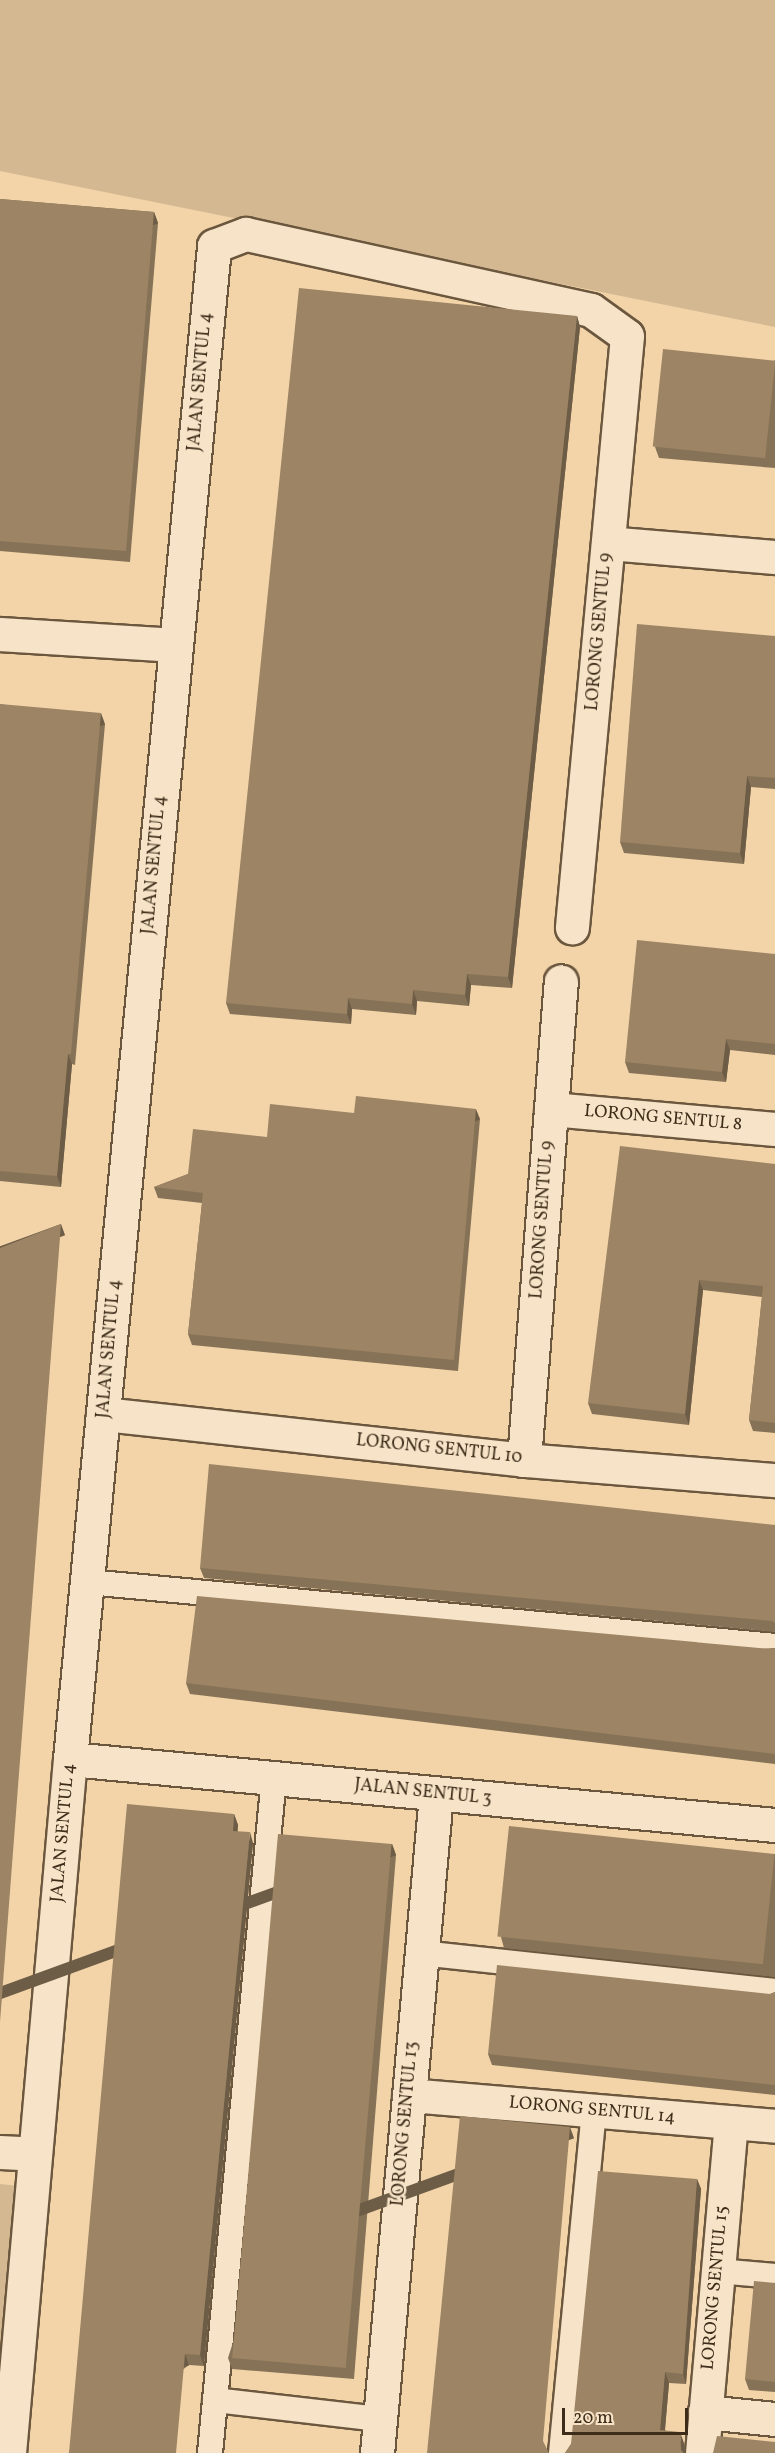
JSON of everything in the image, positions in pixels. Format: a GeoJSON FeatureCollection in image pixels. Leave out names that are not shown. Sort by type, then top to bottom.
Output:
{"type":"FeatureCollection","features":[{"type":"Feature","properties":{"kind":"street","name":"JALAN SENTUL 4"},"geometry":{"type":"LineString","coordinates":[[9,2453],[70,1759],[214,246],[246,234],[591,310],[627,336]]}},
{"type":"Feature","properties":{"kind":"street","name":"LORONG SENTUL 9"},"geometry":{"type":"LineString","coordinates":[[572,927],[627,336]]}},
{"type":"Feature","properties":{"kind":"street"},"geometry":{"type":"LineString","coordinates":[[608,543],[775,556]]}},
{"type":"Feature","properties":{"kind":"street"},"geometry":{"type":"LineString","coordinates":[[0,634],[176,645]]}},
{"type":"Feature","properties":{"kind":"street","name":"LORONG SENTUL 9"},"geometry":{"type":"LineString","coordinates":[[524,1460],[561,981]]}},
{"type":"Feature","properties":{"kind":"street","name":"LORONG SENTUL 8"},"geometry":{"type":"LineString","coordinates":[[551,1109],[775,1129]]}},
{"type":"Feature","properties":{"kind":"street","name":"LORONG SENTUL 10"},"geometry":{"type":"LineString","coordinates":[[104,1414],[524,1460],[775,1480]]}},
{"type":"Feature","properties":{"kind":"street","name":"JALAN SENTUL 3"},"geometry":{"type":"LineString","coordinates":[[70,1759],[775,1825]]}},
{"type":"Feature","properties":{"kind":"street","name":"LORONG SENTUL 13"},"geometry":{"type":"LineString","coordinates":[[377,2453],[436,1794]]}},
{"type":"Feature","properties":{"kind":"street","name":"LORONG SENTUL 14"},"geometry":{"type":"LineString","coordinates":[[409,2096],[775,2126]]}},
{"type":"Feature","properties":{"kind":"street","name":"LORONG SENTUL 15"},"geometry":{"type":"LineString","coordinates":[[702,2453],[731,2122]]}},
{"type":"Feature","properties":{"kind":"street"},"geometry":{"type":"LineString","coordinates":[[0,2151],[35,2154]]}},
{"type":"Feature","properties":{"kind":"street"},"geometry":{"type":"LineString","coordinates":[[705,2412],[775,2419]]}},
{"type":"Feature","properties":{"kind":"lane"},"geometry":{"type":"LineString","coordinates":[[88,1582],[775,1646]]}},
{"type":"Feature","properties":{"kind":"lane"},"geometry":{"type":"LineString","coordinates":[[210,2453],[274,1777]]}},
{"type":"Feature","properties":{"kind":"lane"},"geometry":{"type":"LineString","coordinates":[[421,1953],[775,1991]]}},
{"type":"Feature","properties":{"kind":"lane"},"geometry":{"type":"LineString","coordinates":[[561,2453],[594,2111]]}},
{"type":"Feature","properties":{"kind":"lane"},"geometry":{"type":"LineString","coordinates":[[718,2271],[775,2276]]}},
{"type":"Feature","properties":{"kind":"lane"},"geometry":{"type":"LineString","coordinates":[[215,2400],[380,2419]]}},
{"type":"Feature","properties":{"kind":"shaded area"},"geometry":{"type":"Polygon","coordinates":[[[0,0],[775,0],[775,327],[0,171],[0,0]]]}},
{"type":"Feature","properties":{"kind":"shaded area"},"geometry":{"type":"Polygon","coordinates":[[[0,2184],[19,2186],[0,2371],[0,2184]]]}},
{"type":"Feature","properties":{"kind":"building"},"geometry":{"type":"Polygon","coordinates":[[[0,199],[154,212],[126,551],[0,541],[0,199]]]}},
{"type":"Feature","properties":{"kind":"building"},"geometry":{"type":"Polygon","coordinates":[[[299,288],[577,316],[508,977],[467,974],[465,995],[413,990],[412,1004],[348,998],[347,1014],[226,1003],[299,288]]]}},
{"type":"Feature","properties":{"kind":"building"},"geometry":{"type":"Polygon","coordinates":[[[663,349],[775,361],[765,458],[653,446],[663,349]]]}},
{"type":"Feature","properties":{"kind":"building"},"geometry":{"type":"Polygon","coordinates":[[[637,624],[775,636],[775,778],[747,776],[740,853],[620,842],[637,624]]]}},
{"type":"Feature","properties":{"kind":"building"},"geometry":{"type":"Polygon","coordinates":[[[0,704],[101,713],[71,1054],[68,1054],[57,1176],[0,1171],[0,704]]]}},
{"type":"Feature","properties":{"kind":"building"},"geometry":{"type":"Polygon","coordinates":[[[637,940],[775,954],[775,1044],[726,1039],[722,1072],[625,1062],[637,940]]]}},
{"type":"Feature","properties":{"kind":"building"},"geometry":{"type":"Polygon","coordinates":[[[356,1096],[476,1109],[454,1360],[188,1334],[203,1193],[154,1187],[188,1174],[193,1129],[267,1137],[270,1104],[354,1113],[356,1096]]]}},
{"type":"Feature","properties":{"kind":"building"},"geometry":{"type":"Polygon","coordinates":[[[620,1146],[775,1164],[775,1423],[749,1420],[763,1286],[699,1280],[685,1414],[588,1403],[620,1146]]]}},
{"type":"Feature","properties":{"kind":"building"},"geometry":{"type":"Polygon","coordinates":[[[61,1224],[0,2022],[0,1248],[61,1224]]]}},
{"type":"Feature","properties":{"kind":"building"},"geometry":{"type":"Polygon","coordinates":[[[209,1464],[775,1525],[775,1623],[200,1568],[209,1464]]]}},
{"type":"Feature","properties":{"kind":"building"},"geometry":{"type":"Polygon","coordinates":[[[197,1596],[775,1648],[775,1754],[186,1683],[197,1596]]]}},
{"type":"Feature","properties":{"kind":"building"},"geometry":{"type":"Polygon","coordinates":[[[127,1804],[234,1814],[233,1831],[250,1832],[200,2355],[185,2354],[176,2453],[69,2453],[127,1804]]]}},
{"type":"Feature","properties":{"kind":"building"},"geometry":{"type":"Polygon","coordinates":[[[509,1826],[775,1854],[763,1964],[497,1936],[509,1826]]]}},
{"type":"Feature","properties":{"kind":"building"},"geometry":{"type":"Polygon","coordinates":[[[278,1834],[392,1844],[346,2368],[232,2358],[278,1834]]]}},
{"type":"Feature","properties":{"kind":"building"},"geometry":{"type":"Polygon","coordinates":[[[497,1965],[770,1994],[775,1992],[775,2085],[488,2054],[497,1965]]]}},
{"type":"Feature","properties":{"kind":"building"},"geometry":{"type":"Polygon","coordinates":[[[460,2116],[570,2127],[543,2441],[549,2453],[427,2453],[460,2116]]]}},
{"type":"Feature","properties":{"kind":"building"},"geometry":{"type":"Polygon","coordinates":[[[598,2171],[697,2179],[683,2374],[665,2372],[660,2430],[680,2432],[681,2450],[684,2453],[565,2453],[571,2444],[598,2171]]]}},
{"type":"Feature","properties":{"kind":"building"},"geometry":{"type":"Polygon","coordinates":[[[754,2281],[775,2283],[775,2382],[745,2379],[754,2281]]]}},
{"type":"Feature","properties":{"kind":"building"},"geometry":{"type":"Polygon","coordinates":[[[717,2436],[775,2442],[775,2453],[713,2453],[717,2436]]]}}]}
